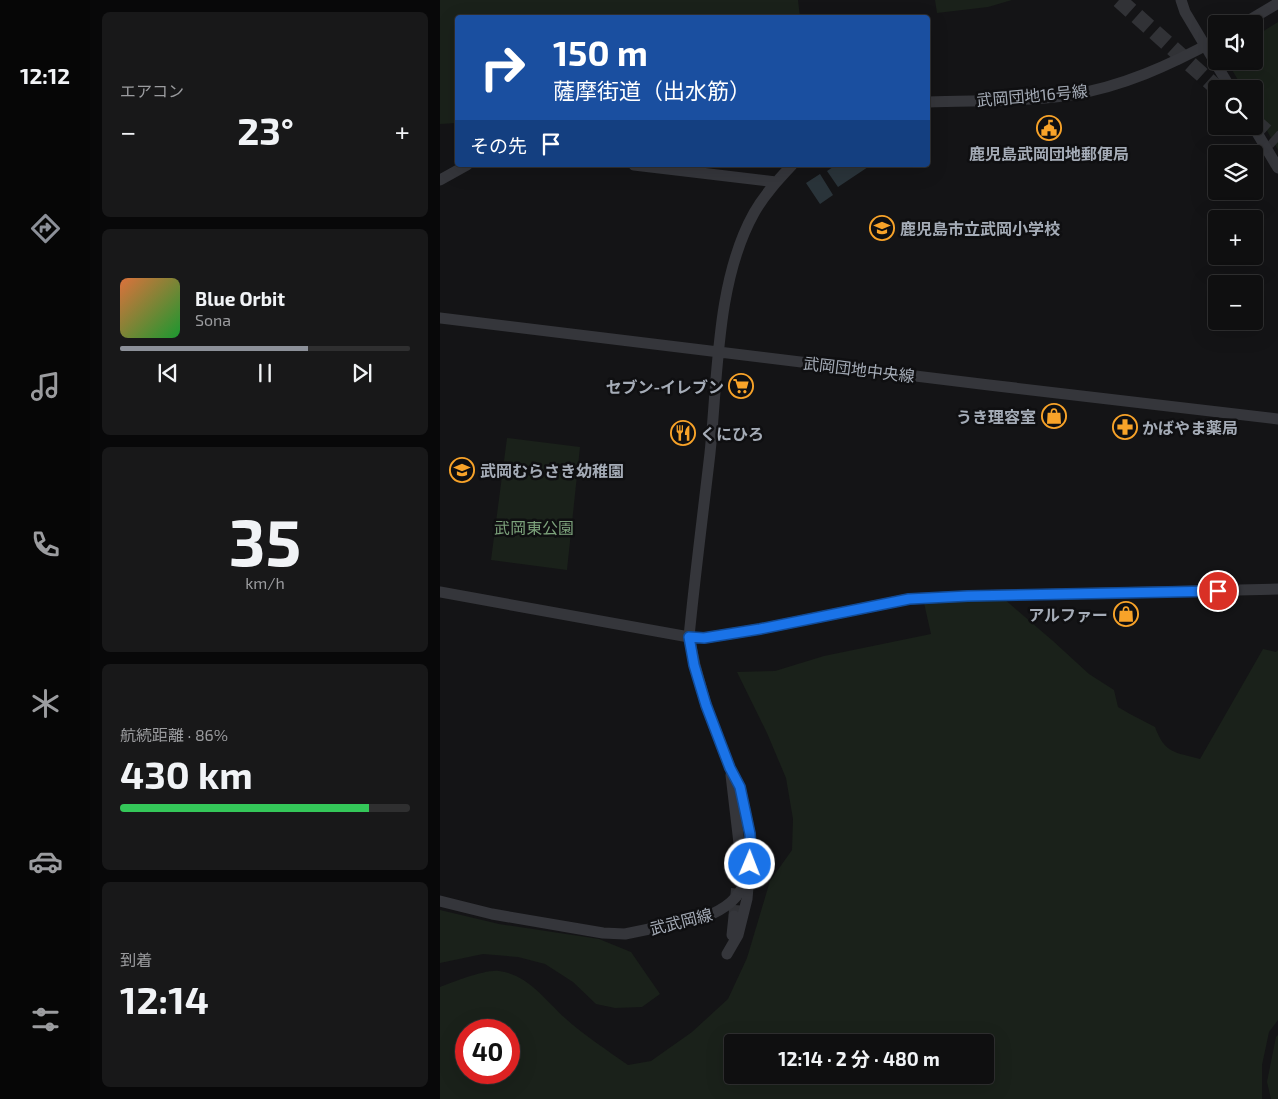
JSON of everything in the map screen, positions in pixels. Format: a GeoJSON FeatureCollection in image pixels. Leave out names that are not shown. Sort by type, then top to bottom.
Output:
{"type":"FeatureCollection","features":[{"type":"Feature","properties":{"kind":"street"},"geometry":{"type":"LineString","coordinates":[[1181,0],[1185,12],[1226,80]]}},
{"type":"Feature","properties":{"kind":"street"},"geometry":{"type":"LineString","coordinates":[[1258,15],[1278,3]]}},
{"type":"Feature","properties":{"kind":"street","name":"武岡団地16号線"},"geometry":{"type":"LineString","coordinates":[[930,102],[1001,100],[1069,95],[1096,90],[1141,76],[1208,44]]}},
{"type":"Feature","properties":{"kind":"street"},"geometry":{"type":"LineString","coordinates":[[1258,135],[1278,168]]}},
{"type":"Feature","properties":{"kind":"street"},"geometry":{"type":"LineString","coordinates":[[440,180],[463,167]]}},
{"type":"Feature","properties":{"kind":"street"},"geometry":{"type":"LineString","coordinates":[[651,167],[776,182]]}},
{"type":"Feature","properties":{"kind":"street"},"geometry":{"type":"LineString","coordinates":[[719,352],[724,303],[731,269],[743,236],[754,213],[776,182],[790,167]]}},
{"type":"Feature","properties":{"kind":"street","name":"武岡団地中央線"},"geometry":{"type":"LineString","coordinates":[[440,318],[1278,419]]}},
{"type":"Feature","properties":{"kind":"street","name":"武武岡線"},"geometry":{"type":"LineString","coordinates":[[440,901],[492,914],[603,933],[625,934],[703,918],[720,911],[742,890],[743,874],[751,851],[750,834],[740,787],[730,768],[706,705],[694,665],[689,637],[710,453],[719,352]]}},
{"type":"Feature","properties":{"kind":"street"},"geometry":{"type":"LineString","coordinates":[[440,592],[689,637],[704,638],[760,629],[909,599],[1278,589]]}},
{"type":"Feature","properties":{"kind":"street"},"geometry":{"type":"LineString","coordinates":[[734,916],[732,936],[727,954],[738,935],[747,899],[743,874]]}},
{"type":"Feature","properties":{"kind":"green space"},"geometry":{"type":"Polygon","coordinates":[[[440,0],[798,0],[800,15],[455,15],[455,123],[440,124],[440,0]]]}},
{"type":"Feature","properties":{"kind":"green space"},"geometry":{"type":"Polygon","coordinates":[[[935,0],[1012,0],[988,7],[937,13],[935,0]]]}},
{"type":"Feature","properties":{"kind":"green space"},"geometry":{"type":"Polygon","coordinates":[[[1278,22],[1278,150],[1263,124],[1263,80],[1238,80],[1232,70],[1263,70],[1263,31],[1278,22]]]}},
{"type":"Feature","properties":{"kind":"green space","name":"武岡東公園"},"geometry":{"type":"Polygon","coordinates":[[[507,438],[580,447],[567,570],[491,560],[507,438]]]}},
{"type":"Feature","properties":{"kind":"green space"},"geometry":{"type":"Polygon","coordinates":[[[1003,598],[1089,674],[1114,690],[1118,707],[1155,727],[1167,747],[1177,753],[1200,759],[1263,649],[1276,652],[1278,650],[1278,1020],[1269,1032],[1262,1065],[1262,1099],[440,1099],[440,987],[461,979],[493,971],[510,973],[528,983],[573,1025],[628,1065],[651,1061],[692,1032],[728,999],[747,958],[770,881],[792,850],[793,819],[786,778],[767,733],[737,672],[775,671],[824,656],[931,634],[924,603],[1003,598]]]}},
{"type":"Feature","properties":{"kind":"green space"},"geometry":{"type":"Polygon","coordinates":[[[440,910],[499,924],[599,939],[631,952],[660,994],[642,1007],[615,1008],[596,1004],[573,982],[545,964],[518,957],[483,954],[440,963],[440,910]]]}},
{"type":"Feature","properties":{"kind":"green space"},"geometry":{"type":"Polygon","coordinates":[[[1278,1035],[1278,1099],[1271,1099],[1267,1082],[1278,1035]]]}},
{"type":"Feature","properties":{"kind":"shaded area"},"geometry":{"type":"Polygon","coordinates":[[[833,167],[868,167],[838,187],[827,171],[833,167]]]}},
{"type":"Feature","properties":{"kind":"shaded area"},"geometry":{"type":"Polygon","coordinates":[[[820,174],[833,195],[820,204],[806,183],[820,174]]]}},
{"type":"Feature","properties":{"kind":"tunnel"},"geometry":{"type":"LineString","coordinates":[[1119,0],[1208,80]]}},
{"type":"Feature","properties":{"kind":"tunnel"},"geometry":{"type":"LineString","coordinates":[[1263,129],[1278,142]]}},
{"type":"Feature","properties":{"kind":"tunnel"},"geometry":{"type":"LineString","coordinates":[[734,916],[738,873]]}},
{"type":"Feature","properties":{"kind":"place","name":"鹿児島武岡団地郵便局"},"geometry":{"type":"Point","coordinates":[1049,128]}},
{"type":"Feature","properties":{"kind":"place","name":"鹿児島市立武岡小学校"},"geometry":{"type":"Point","coordinates":[882,228]}},
{"type":"Feature","properties":{"kind":"place","name":"セブン-イレブン"},"geometry":{"type":"Point","coordinates":[741,386]}},
{"type":"Feature","properties":{"kind":"place","name":"うき理容室"},"geometry":{"type":"Point","coordinates":[1054,416]}},
{"type":"Feature","properties":{"kind":"place","name":"かばやま薬局"},"geometry":{"type":"Point","coordinates":[1125,427]}},
{"type":"Feature","properties":{"kind":"place","name":"くにひろ"},"geometry":{"type":"Point","coordinates":[683,433]}},
{"type":"Feature","properties":{"kind":"place","name":"武岡むらさき幼稚園"},"geometry":{"type":"Point","coordinates":[462,470]}},
{"type":"Feature","properties":{"kind":"place","name":"アルファー"},"geometry":{"type":"Point","coordinates":[1126,614]}},
{"type":"Feature","properties":{"kind":"route"},"geometry":{"type":"LineString","coordinates":[[750,864],[750,834],[740,787],[730,768],[706,705],[694,665],[689,637],[704,638],[733,634],[909,599],[1218,591]]}}]}
